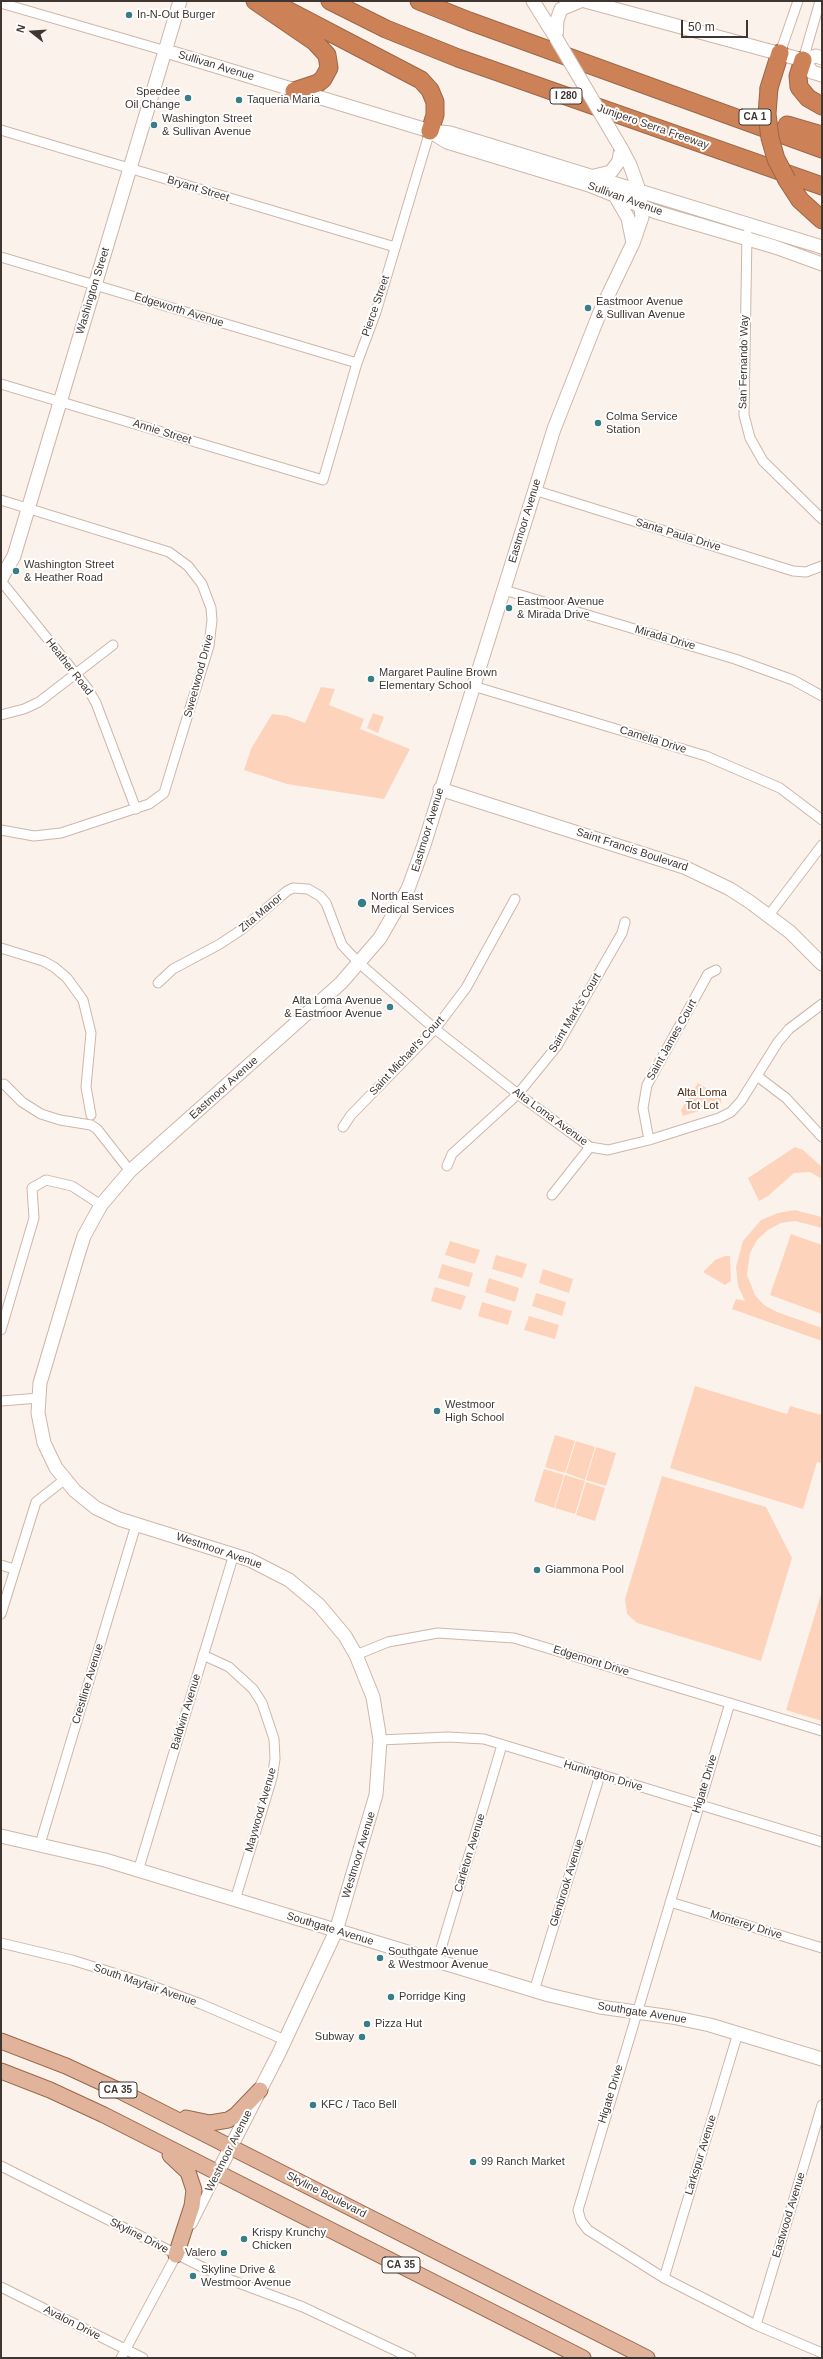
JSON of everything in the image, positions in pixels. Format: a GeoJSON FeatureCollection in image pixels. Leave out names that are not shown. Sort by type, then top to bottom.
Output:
{"type":"FeatureCollection","features":[{"type":"Feature","properties":{"kind":"highway"},"geometry":{"type":"LineString","coordinates":[[255,1],[315,42],[327,55],[329,68],[323,79],[318,83],[294,91]]}},
{"type":"Feature","properties":{"kind":"highway"},"geometry":{"type":"LineString","coordinates":[[270,1],[421,80],[430,90],[435,102],[435,115],[430,131]]}},
{"type":"Feature","properties":{"kind":"highway","name":"Junipero Serra Freeway"},"geometry":{"type":"LineString","coordinates":[[330,1],[392,32],[458,58],[822,186]]}},
{"type":"Feature","properties":{"kind":"highway"},"geometry":{"type":"LineString","coordinates":[[419,1],[469,21],[688,99],[822,149]]}},
{"type":"Feature","properties":{"kind":"highway"},"geometry":{"type":"LineString","coordinates":[[780,53],[769,88],[767,114],[770,138],[776,159],[787,180],[800,200],[822,220]]}},
{"type":"Feature","properties":{"kind":"highway"},"geometry":{"type":"LineString","coordinates":[[803,60],[798,76],[799,87],[808,98],[822,106]]}},
{"type":"Feature","properties":{"kind":"highway","name":"CA 1"},"geometry":{"type":"LineString","coordinates":[[688,99],[822,135]]}},
{"type":"Feature","properties":{"kind":"highway"},"geometry":{"type":"LineString","coordinates":[[787,180],[822,213]]}},
{"type":"Feature","properties":{"kind":"main road","name":"Skyline Boulevard"},"geometry":{"type":"LineString","coordinates":[[1,2041],[66,2066],[156,2109],[647,2358]]}},
{"type":"Feature","properties":{"kind":"main road","name":"CA 35"},"geometry":{"type":"LineString","coordinates":[[1,2071],[68,2098],[133,2129],[584,2358]]}},
{"type":"Feature","properties":{"kind":"main road"},"geometry":{"type":"LineString","coordinates":[[156,2109],[201,2122],[220,2122],[236,2115],[260,2090]]}},
{"type":"Feature","properties":{"kind":"main road"},"geometry":{"type":"LineString","coordinates":[[133,2129],[179,2161],[190,2176],[193,2200],[176,2255]]}},
{"type":"Feature","properties":{"kind":"street","name":"Washington Street"},"geometry":{"type":"LineString","coordinates":[[1,580],[14,556],[180,1]]}},
{"type":"Feature","properties":{"kind":"street"},"geometry":{"type":"LineString","coordinates":[[556,38],[558,16],[561,9],[567,5],[580,1]]}},
{"type":"Feature","properties":{"kind":"street"},"geometry":{"type":"LineString","coordinates":[[585,1],[803,60],[816,56],[822,58]]}},
{"type":"Feature","properties":{"kind":"street"},"geometry":{"type":"LineString","coordinates":[[780,53],[798,1]]}},
{"type":"Feature","properties":{"kind":"street"},"geometry":{"type":"LineString","coordinates":[[803,60],[820,1]]}},
{"type":"Feature","properties":{"kind":"street","name":"Sullivan Avenue"},"geometry":{"type":"LineString","coordinates":[[1,3],[430,131],[450,133],[822,247]]}},
{"type":"Feature","properties":{"kind":"street","name":"Eastmoor Avenue"},"geometry":{"type":"LineString","coordinates":[[64,1480],[44,1443],[38,1413],[39,1398],[44,1369],[84,1236],[100,1205],[130,1171],[321,1002],[359,963],[380,938],[408,889],[504,590],[534,490],[568,392],[603,305],[633,243],[642,217],[640,190],[624,158],[536,5]]}},
{"type":"Feature","properties":{"kind":"street"},"geometry":{"type":"LineString","coordinates":[[803,60],[812,72],[822,75]]}},
{"type":"Feature","properties":{"kind":"street","name":"Bryant Street"},"geometry":{"type":"LineString","coordinates":[[1,130],[396,248]]}},
{"type":"Feature","properties":{"kind":"street","name":"Sullivan Avenue"},"geometry":{"type":"LineString","coordinates":[[430,131],[447,142],[614,194],[642,206],[822,264]]}},
{"type":"Feature","properties":{"kind":"street","name":"Pierce Street"},"geometry":{"type":"LineString","coordinates":[[323,480],[356,363],[376,312],[430,131]]}},
{"type":"Feature","properties":{"kind":"street"},"geometry":{"type":"LineString","coordinates":[[594,176],[611,172],[624,158]]}},
{"type":"Feature","properties":{"kind":"street"},"geometry":{"type":"LineString","coordinates":[[614,194],[628,218],[633,243]]}},
{"type":"Feature","properties":{"kind":"street","name":"San Fernando Way"},"geometry":{"type":"LineString","coordinates":[[750,224],[745,238],[744,415],[750,438],[763,461],[822,519]]}},
{"type":"Feature","properties":{"kind":"street","name":"Edgeworth Avenue"},"geometry":{"type":"LineString","coordinates":[[1,258],[356,363]]}},
{"type":"Feature","properties":{"kind":"street","name":"Annie Street"},"geometry":{"type":"LineString","coordinates":[[1,384],[323,480]]}},
{"type":"Feature","properties":{"kind":"street","name":"Santa Paula Drive"},"geometry":{"type":"LineString","coordinates":[[534,490],[793,571],[806,572],[822,566]]}},
{"type":"Feature","properties":{"kind":"street","name":"Sweetwood Drive"},"geometry":{"type":"LineString","coordinates":[[1,500],[169,552],[188,566],[207,595],[212,620],[210,639],[168,784],[164,793],[157,800],[136,809],[62,833],[34,836],[1,830]]}},
{"type":"Feature","properties":{"kind":"street","name":"Heather Road"},"geometry":{"type":"LineString","coordinates":[[1,580],[88,689],[103,717],[136,809]]}},
{"type":"Feature","properties":{"kind":"street","name":"Mirada Drive"},"geometry":{"type":"LineString","coordinates":[[504,590],[735,659],[793,680],[822,696]]}},
{"type":"Feature","properties":{"kind":"street"},"geometry":{"type":"LineString","coordinates":[[1,715],[24,709],[39,702],[113,646]]}},
{"type":"Feature","properties":{"kind":"street","name":"Camelia Drive"},"geometry":{"type":"LineString","coordinates":[[473,686],[706,756],[780,788],[822,820]]}},
{"type":"Feature","properties":{"kind":"street","name":"Saint Francis Boulevard"},"geometry":{"type":"LineString","coordinates":[[440,789],[684,867],[730,889],[769,915],[805,945],[822,964]]}},
{"type":"Feature","properties":{"kind":"street"},"geometry":{"type":"LineString","coordinates":[[769,915],[822,845]]}},
{"type":"Feature","properties":{"kind":"street","name":"Zita Manor"},"geometry":{"type":"LineString","coordinates":[[158,983],[173,969],[198,957],[241,930],[280,896],[293,888],[308,889],[320,896],[330,912],[342,945],[359,963]]}},
{"type":"Feature","properties":{"kind":"street","name":"Saint Michael's Court"},"geometry":{"type":"LineString","coordinates":[[343,1127],[351,1116],[435,1029],[466,988],[514,899]]}},
{"type":"Feature","properties":{"kind":"street","name":"Saint Mark's Court"},"geometry":{"type":"LineString","coordinates":[[447,1166],[452,1154],[518,1094],[557,1046],[622,932],[625,922]]}},
{"type":"Feature","properties":{"kind":"street"},"geometry":{"type":"LineString","coordinates":[[1,948],[43,961],[54,967],[67,978],[83,1000],[91,1033],[86,1087],[91,1120],[130,1171]]}},
{"type":"Feature","properties":{"kind":"street","name":"Alta Loma Avenue"},"geometry":{"type":"LineString","coordinates":[[359,963],[435,1029],[518,1094],[590,1147],[608,1150],[649,1140],[719,1118],[731,1112],[741,1102],[778,1042],[789,1029],[822,1004]]}},
{"type":"Feature","properties":{"kind":"street","name":"Saint James Court"},"geometry":{"type":"LineString","coordinates":[[649,1140],[643,1108],[647,1085],[708,974],[716,970]]}},
{"type":"Feature","properties":{"kind":"street"},"geometry":{"type":"LineString","coordinates":[[757,1076],[786,1098],[822,1137]]}},
{"type":"Feature","properties":{"kind":"street"},"geometry":{"type":"LineString","coordinates":[[4,1084],[19,1099],[41,1114],[60,1120],[91,1120]]}},
{"type":"Feature","properties":{"kind":"street"},"geometry":{"type":"LineString","coordinates":[[552,1195],[590,1147]]}},
{"type":"Feature","properties":{"kind":"street"},"geometry":{"type":"LineString","coordinates":[[1,1330],[34,1218],[32,1188],[46,1180],[72,1186],[100,1205]]}},
{"type":"Feature","properties":{"kind":"street"},"geometry":{"type":"LineString","coordinates":[[1,1401],[39,1398]]}},
{"type":"Feature","properties":{"kind":"street"},"geometry":{"type":"LineString","coordinates":[[1,1614],[36,1502],[64,1480]]}},
{"type":"Feature","properties":{"kind":"street","name":"Westmoor Avenue"},"geometry":{"type":"LineString","coordinates":[[64,1480],[96,1508],[119,1519],[234,1554],[270,1569],[305,1592],[332,1620],[356,1655],[374,1697],[380,1740],[381,1759],[376,1795],[336,1931],[260,2090],[176,2255],[123,2354]]}},
{"type":"Feature","properties":{"kind":"street","name":"Crestline Avenue"},"geometry":{"type":"LineString","coordinates":[[40,1844],[136,1524]]}},
{"type":"Feature","properties":{"kind":"street","name":"Baldwin Avenue"},"geometry":{"type":"LineString","coordinates":[[138,1871],[234,1554]]}},
{"type":"Feature","properties":{"kind":"street"},"geometry":{"type":"LineString","coordinates":[[1,1565],[14,1569]]}},
{"type":"Feature","properties":{"kind":"street","name":"Edgemont Drive"},"geometry":{"type":"LineString","coordinates":[[356,1655],[388,1642],[438,1633],[514,1638],[822,1731]]}},
{"type":"Feature","properties":{"kind":"street","name":"Maywood Avenue"},"geometry":{"type":"LineString","coordinates":[[203,1655],[229,1667],[253,1689],[262,1703],[274,1739],[275,1759],[272,1778],[235,1900]]}},
{"type":"Feature","properties":{"kind":"street","name":"Higate Drive"},"geometry":{"type":"LineString","coordinates":[[730,1703],[636,2012],[578,2210],[581,2221],[588,2230],[664,2278],[756,2325],[822,2353]]}},
{"type":"Feature","properties":{"kind":"street","name":"Huntington Drive"},"geometry":{"type":"LineString","coordinates":[[380,1740],[466,1737],[484,1739],[822,1842]]}},
{"type":"Feature","properties":{"kind":"street","name":"Carleton Avenue"},"geometry":{"type":"LineString","coordinates":[[437,1962],[502,1745]]}},
{"type":"Feature","properties":{"kind":"street","name":"Glenbrook Avenue"},"geometry":{"type":"LineString","coordinates":[[534,1991],[600,1774]]}},
{"type":"Feature","properties":{"kind":"street","name":"Southgate Avenue"},"geometry":{"type":"LineString","coordinates":[[1,1836],[105,1860],[534,1991],[581,2003],[691,2021],[738,2033],[822,2058]]}},
{"type":"Feature","properties":{"kind":"street","name":"Monterey Drive"},"geometry":{"type":"LineString","coordinates":[[670,1902],[822,1948]]}},
{"type":"Feature","properties":{"kind":"street","name":"South Mayfair Avenue"},"geometry":{"type":"LineString","coordinates":[[1,1944],[72,1960],[140,1981],[201,2004],[285,2040]]}},
{"type":"Feature","properties":{"kind":"street","name":"Larkspur Avenue"},"geometry":{"type":"LineString","coordinates":[[664,2278],[738,2033]]}},
{"type":"Feature","properties":{"kind":"street","name":"Eastwood Avenue"},"geometry":{"type":"LineString","coordinates":[[756,2325],[822,2105]]}},
{"type":"Feature","properties":{"kind":"street","name":"Skyline Drive"},"geometry":{"type":"LineString","coordinates":[[1,2166],[220,2276],[304,2307],[411,2358]]}},
{"type":"Feature","properties":{"kind":"street","name":"Avalon Drive"},"geometry":{"type":"LineString","coordinates":[[1,2287],[123,2354],[143,2358]]}},
{"type":"Feature","properties":{"kind":"green space"},"geometry":{"type":"Polygon","coordinates":[[[321,687],[335,689],[329,705],[364,719],[360,729],[410,749],[384,799],[287,784],[244,770],[251,749],[272,714],[287,716],[305,723],[321,687]]]}},
{"type":"Feature","properties":{"kind":"green space"},"geometry":{"type":"Polygon","coordinates":[[[373,713],[384,717],[378,733],[367,728],[373,713]]]}},
{"type":"Feature","properties":{"kind":"green space","name":"Alta Loma Tot Lot"},"geometry":{"type":"Polygon","coordinates":[[[698,1083],[721,1097],[721,1104],[683,1116],[681,1110],[698,1083]]]}},
{"type":"Feature","properties":{"kind":"green space"},"geometry":{"type":"Polygon","coordinates":[[[795,1147],[803,1150],[822,1167],[822,1179],[810,1172],[794,1173],[768,1196],[759,1201],[748,1178],[795,1147]]]}},
{"type":"Feature","properties":{"kind":"green space"},"geometry":{"type":"Polygon","coordinates":[[[795,1210],[822,1217],[822,1228],[795,1221],[781,1223],[768,1230],[757,1240],[750,1253],[747,1275],[755,1295],[764,1305],[777,1312],[822,1328],[822,1341],[732,1309],[736,1299],[745,1301],[738,1286],[736,1267],[743,1241],[761,1220],[778,1213],[795,1210]]]}},
{"type":"Feature","properties":{"kind":"green space"},"geometry":{"type":"Polygon","coordinates":[[[791,1234],[822,1245],[822,1314],[770,1295],[791,1234]]]}},
{"type":"Feature","properties":{"kind":"green space"},"geometry":{"type":"Polygon","coordinates":[[[450,1241],[480,1250],[475,1264],[445,1255],[450,1241]]]}},
{"type":"Feature","properties":{"kind":"green space"},"geometry":{"type":"Polygon","coordinates":[[[496,1255],[527,1264],[522,1278],[492,1269],[496,1255]]]}},
{"type":"Feature","properties":{"kind":"green space"},"geometry":{"type":"Polygon","coordinates":[[[725,1256],[730,1256],[731,1281],[725,1285],[703,1272],[715,1260],[725,1256]]]}},
{"type":"Feature","properties":{"kind":"green space"},"geometry":{"type":"Polygon","coordinates":[[[442,1264],[473,1273],[469,1287],[438,1278],[442,1264]]]}},
{"type":"Feature","properties":{"kind":"green space"},"geometry":{"type":"Polygon","coordinates":[[[543,1269],[573,1279],[569,1293],[539,1283],[543,1269]]]}},
{"type":"Feature","properties":{"kind":"green space"},"geometry":{"type":"Polygon","coordinates":[[[489,1278],[519,1288],[515,1302],[485,1292],[489,1278]]]}},
{"type":"Feature","properties":{"kind":"green space"},"geometry":{"type":"Polygon","coordinates":[[[435,1287],[466,1296],[461,1310],[431,1301],[435,1287]]]}},
{"type":"Feature","properties":{"kind":"green space"},"geometry":{"type":"Polygon","coordinates":[[[536,1293],[566,1302],[562,1316],[532,1306],[536,1293]]]}},
{"type":"Feature","properties":{"kind":"green space"},"geometry":{"type":"Polygon","coordinates":[[[482,1302],[512,1311],[508,1325],[478,1316],[482,1302]]]}},
{"type":"Feature","properties":{"kind":"green space"},"geometry":{"type":"Polygon","coordinates":[[[529,1316],[559,1325],[555,1339],[524,1330],[529,1316]]]}},
{"type":"Feature","properties":{"kind":"green space"},"geometry":{"type":"Polygon","coordinates":[[[695,1386],[787,1414],[790,1406],[822,1415],[822,1459],[821,1463],[817,1462],[803,1509],[670,1468],[695,1386]]]}},
{"type":"Feature","properties":{"kind":"green space"},"geometry":{"type":"Polygon","coordinates":[[[555,1435],[575,1441],[565,1473],[545,1467],[555,1435]]]}},
{"type":"Feature","properties":{"kind":"green space"},"geometry":{"type":"Polygon","coordinates":[[[576,1441],[595,1447],[585,1480],[566,1473],[576,1441]]]}},
{"type":"Feature","properties":{"kind":"green space"},"geometry":{"type":"Polygon","coordinates":[[[596,1447],[616,1453],[606,1486],[586,1480],[596,1447]]]}},
{"type":"Feature","properties":{"kind":"green space"},"geometry":{"type":"Polygon","coordinates":[[[544,1469],[564,1475],[554,1508],[534,1501],[544,1469]]]}},
{"type":"Feature","properties":{"kind":"green space"},"geometry":{"type":"Polygon","coordinates":[[[565,1475],[585,1481],[575,1514],[555,1508],[565,1475]]]}},
{"type":"Feature","properties":{"kind":"green space"},"geometry":{"type":"Polygon","coordinates":[[[662,1476],[766,1507],[792,1558],[761,1661],[637,1623],[627,1614],[625,1599],[662,1476]]]}},
{"type":"Feature","properties":{"kind":"green space"},"geometry":{"type":"Polygon","coordinates":[[[586,1482],[605,1488],[595,1521],[576,1515],[586,1482]]]}},
{"type":"Feature","properties":{"kind":"green space"},"geometry":{"type":"Polygon","coordinates":[[[822,1591],[822,1721],[786,1710],[822,1591]]]}},
{"type":"Feature","properties":{"kind":"place","name":"In-N-Out Burger"},"geometry":{"type":"Point","coordinates":[129,15]}},
{"type":"Feature","properties":{"kind":"place","name":"Speedee Oil Change"},"geometry":{"type":"Point","coordinates":[188,98]}},
{"type":"Feature","properties":{"kind":"place","name":"Taqueria Maria"},"geometry":{"type":"Point","coordinates":[239,100]}},
{"type":"Feature","properties":{"kind":"place","name":"Washington Street & Sullivan Avenue"},"geometry":{"type":"Point","coordinates":[154,125]}},
{"type":"Feature","properties":{"kind":"place","name":"Eastmoor Avenue & Sullivan Avenue"},"geometry":{"type":"Point","coordinates":[588,308]}},
{"type":"Feature","properties":{"kind":"place","name":"Colma Service Station"},"geometry":{"type":"Point","coordinates":[598,423]}},
{"type":"Feature","properties":{"kind":"place","name":"Washington Street & Heather Road"},"geometry":{"type":"Point","coordinates":[16,571]}},
{"type":"Feature","properties":{"kind":"place","name":"Eastmoor Avenue & Mirada Drive"},"geometry":{"type":"Point","coordinates":[509,608]}},
{"type":"Feature","properties":{"kind":"place","name":"Margaret Pauline Brown Elementary School"},"geometry":{"type":"Point","coordinates":[371,679]}},
{"type":"Feature","properties":{"kind":"place","name":"North East Medical Services"},"geometry":{"type":"Point","coordinates":[362,903]}},
{"type":"Feature","properties":{"kind":"place","name":"Alta Loma Avenue & Eastmoor Avenue"},"geometry":{"type":"Point","coordinates":[390,1007]}},
{"type":"Feature","properties":{"kind":"place","name":"Westmoor High School"},"geometry":{"type":"Point","coordinates":[437,1411]}},
{"type":"Feature","properties":{"kind":"place","name":"Giammona Pool"},"geometry":{"type":"Point","coordinates":[537,1570]}},
{"type":"Feature","properties":{"kind":"place","name":"Southgate Avenue & Westmoor Avenue"},"geometry":{"type":"Point","coordinates":[380,1958]}},
{"type":"Feature","properties":{"kind":"place","name":"Porridge King"},"geometry":{"type":"Point","coordinates":[391,1997]}},
{"type":"Feature","properties":{"kind":"place","name":"Pizza Hut"},"geometry":{"type":"Point","coordinates":[367,2024]}},
{"type":"Feature","properties":{"kind":"place","name":"Subway"},"geometry":{"type":"Point","coordinates":[362,2037]}},
{"type":"Feature","properties":{"kind":"place","name":"KFC / Taco Bell"},"geometry":{"type":"Point","coordinates":[313,2105]}},
{"type":"Feature","properties":{"kind":"place","name":"99 Ranch Market"},"geometry":{"type":"Point","coordinates":[473,2162]}},
{"type":"Feature","properties":{"kind":"place","name":"Krispy Krunchy Chicken"},"geometry":{"type":"Point","coordinates":[244,2239]}},
{"type":"Feature","properties":{"kind":"place","name":"Valero"},"geometry":{"type":"Point","coordinates":[224,2253]}},
{"type":"Feature","properties":{"kind":"place","name":"Skyline Drive & Westmoor Avenue"},"geometry":{"type":"Point","coordinates":[193,2276]}}]}
